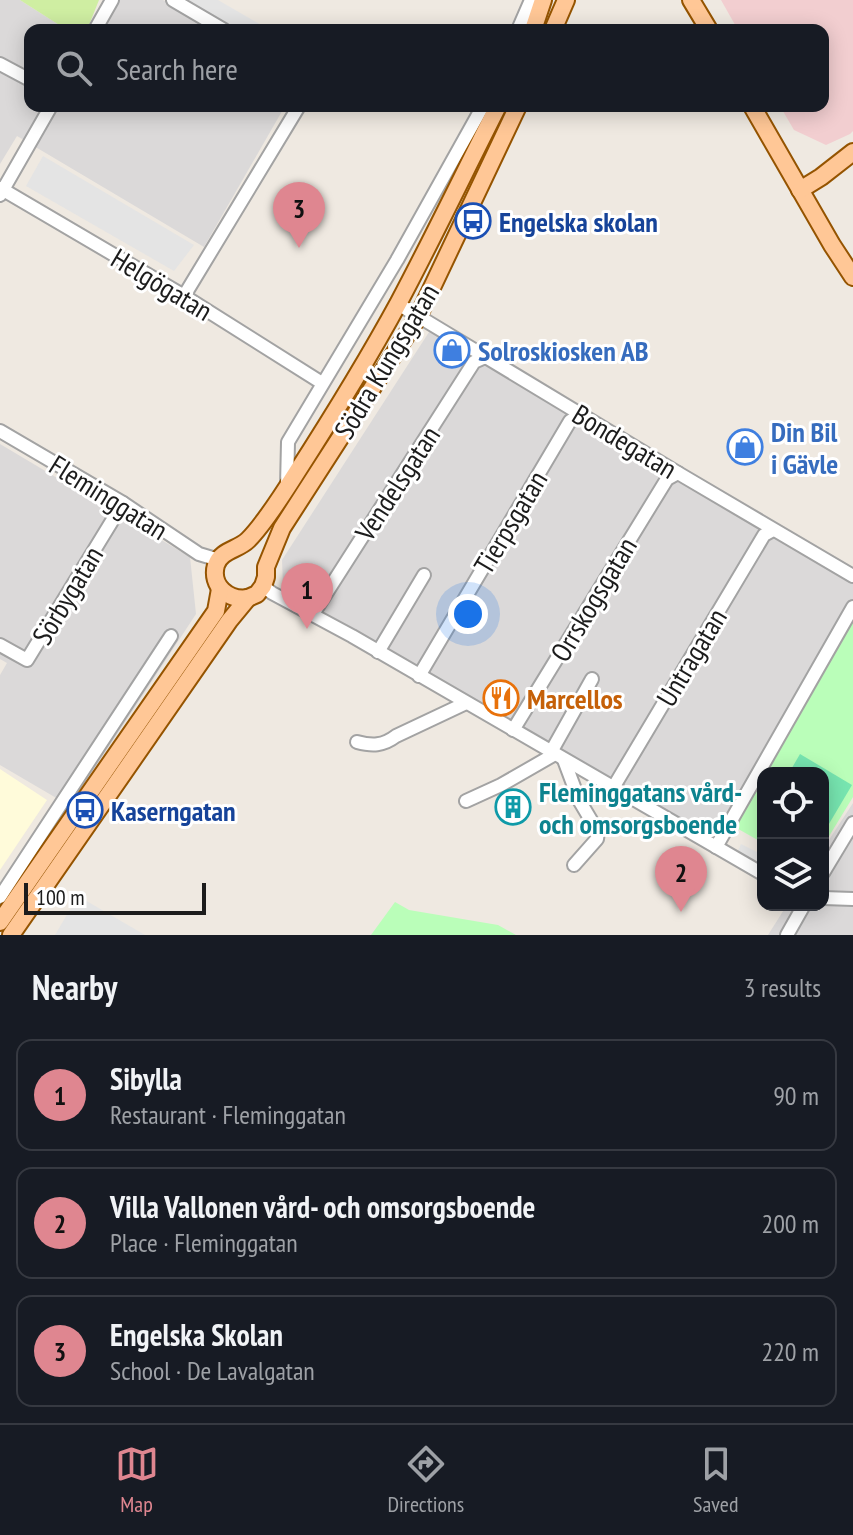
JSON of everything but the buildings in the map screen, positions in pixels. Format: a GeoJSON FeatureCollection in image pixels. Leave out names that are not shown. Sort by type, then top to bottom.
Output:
{"type":"FeatureCollection","features":[{"type":"Feature","properties":{"kind":"main road"},"geometry":{"type":"LineString","coordinates":[[535,24],[543,0]]}},
{"type":"Feature","properties":{"kind":"main road"},"geometry":{"type":"LineString","coordinates":[[556,24],[566,0]]}},
{"type":"Feature","properties":{"kind":"main road"},"geometry":{"type":"LineString","coordinates":[[691,0],[705,24]]}},
{"type":"Feature","properties":{"kind":"main road","name":"Södra Kungsgatan"},"geometry":{"type":"LineString","coordinates":[[219,560],[251,538],[325,428],[398,304],[495,112]]}},
{"type":"Feature","properties":{"kind":"main road","name":"Södra Kungsgatan"},"geometry":{"type":"LineString","coordinates":[[263,586],[266,567],[282,528],[418,317],[515,112]]}},
{"type":"Feature","properties":{"kind":"main road"},"geometry":{"type":"LineString","coordinates":[[755,112],[853,277]]}},
{"type":"Feature","properties":{"kind":"main road"},"geometry":{"type":"LineString","coordinates":[[800,190],[853,152]]}},
{"type":"Feature","properties":{"kind":"main road"},"geometry":{"type":"LineString","coordinates":[[239,548],[254,551],[266,567]]}},
{"type":"Feature","properties":{"kind":"main road"},"geometry":{"type":"LineString","coordinates":[[0,922],[216,611],[220,589],[215,575],[219,560]]}},
{"type":"Feature","properties":{"kind":"main road"},"geometry":{"type":"LineString","coordinates":[[220,589],[233,598],[248,598],[257,594],[263,586]]}},
{"type":"Feature","properties":{"kind":"main road"},"geometry":{"type":"LineString","coordinates":[[11,935],[248,598]]}},
{"type":"Feature","properties":{"kind":"street"},"geometry":{"type":"LineString","coordinates":[[98,24],[112,0]]}},
{"type":"Feature","properties":{"kind":"street"},"geometry":{"type":"LineString","coordinates":[[173,0],[214,24]]}},
{"type":"Feature","properties":{"kind":"street"},"geometry":{"type":"LineString","coordinates":[[521,24],[531,0]]}},
{"type":"Feature","properties":{"kind":"street"},"geometry":{"type":"LineString","coordinates":[[0,64],[24,77]]}},
{"type":"Feature","properties":{"kind":"street"},"geometry":{"type":"LineString","coordinates":[[1,191],[47,112]]}},
{"type":"Feature","properties":{"kind":"street"},"geometry":{"type":"LineString","coordinates":[[184,296],[295,112]]}},
{"type":"Feature","properties":{"kind":"street","name":"Södra Kungsgatan"},"geometry":{"type":"LineString","coordinates":[[287,487],[288,442],[397,260],[480,112]]}},
{"type":"Feature","properties":{"kind":"street","name":"Helgögatan"},"geometry":{"type":"LineString","coordinates":[[1,191],[184,296],[322,383]]}},
{"type":"Feature","properties":{"kind":"street","name":"Bondegatan"},"geometry":{"type":"LineString","coordinates":[[398,304],[853,576]]}},
{"type":"Feature","properties":{"kind":"street","name":"Vendelsgatan"},"geometry":{"type":"LineString","coordinates":[[313,614],[474,362],[485,357]]}},
{"type":"Feature","properties":{"kind":"street","name":"Tierpsgatan"},"geometry":{"type":"LineString","coordinates":[[419,676],[570,421],[581,414]]}},
{"type":"Feature","properties":{"kind":"street","name":"Fleminggatan"},"geometry":{"type":"LineString","coordinates":[[0,431],[123,503],[199,554],[219,560]]}},
{"type":"Feature","properties":{"kind":"street","name":"Orrskogsgatan"},"geometry":{"type":"LineString","coordinates":[[513,730],[667,479],[678,473]]}},
{"type":"Feature","properties":{"kind":"street","name":"Sörbygatan"},"geometry":{"type":"LineString","coordinates":[[0,645],[27,660],[123,503]]}},
{"type":"Feature","properties":{"kind":"street","name":"Untragatan"},"geometry":{"type":"LineString","coordinates":[[613,788],[764,535],[773,530]]}},
{"type":"Feature","properties":{"kind":"street"},"geometry":{"type":"LineString","coordinates":[[378,652],[424,575]]}},
{"type":"Feature","properties":{"kind":"street"},"geometry":{"type":"LineString","coordinates":[[263,586],[757,871]]}},
{"type":"Feature","properties":{"kind":"street"},"geometry":{"type":"LineString","coordinates":[[716,847],[853,607]]}},
{"type":"Feature","properties":{"kind":"street"},"geometry":{"type":"LineString","coordinates":[[0,897],[171,636]]}},
{"type":"Feature","properties":{"kind":"street"},"geometry":{"type":"LineString","coordinates":[[466,801],[557,755],[592,679]]}},
{"type":"Feature","properties":{"kind":"street"},"geometry":{"type":"LineString","coordinates":[[357,742],[369,745],[387,743],[466,703]]}},
{"type":"Feature","properties":{"kind":"street"},"geometry":{"type":"LineString","coordinates":[[557,755],[598,832],[597,839],[574,865]]}},
{"type":"Feature","properties":{"kind":"street"},"geometry":{"type":"LineString","coordinates":[[829,863],[853,823]]}},
{"type":"Feature","properties":{"kind":"street"},"geometry":{"type":"LineString","coordinates":[[829,898],[853,899]]}},
{"type":"Feature","properties":{"kind":"street"},"geometry":{"type":"LineString","coordinates":[[787,935],[801,911]]}},
{"type":"Feature","properties":{"kind":"shaded area"},"geometry":{"type":"Polygon","coordinates":[[[0,0],[20,0],[58,24],[24,24],[24,112],[282,112],[204,247],[17,136],[0,164],[0,0]]]}},
{"type":"Feature","properties":{"kind":"shaded area"},"geometry":{"type":"Polygon","coordinates":[[[106,0],[163,0],[205,24],[92,24],[106,0]]]}},
{"type":"Feature","properties":{"kind":"shaded area"},"geometry":{"type":"Polygon","coordinates":[[[181,0],[218,0],[260,24],[223,24],[181,0]]]}},
{"type":"Feature","properties":{"kind":"shaded area"},"geometry":{"type":"Polygon","coordinates":[[[721,0],[853,0],[853,131],[826,145],[794,130],[784,112],[829,112],[829,24],[735,24],[721,0]]]}},
{"type":"Feature","properties":{"kind":"shaded area"},"geometry":{"type":"Polygon","coordinates":[[[43,156],[194,245],[174,271],[26,186],[43,156]]]}},
{"type":"Feature","properties":{"kind":"shaded area"},"geometry":{"type":"Polygon","coordinates":[[[431,329],[853,576],[853,606],[713,839],[317,608],[283,585],[282,560],[431,329]]]}},
{"type":"Feature","properties":{"kind":"shaded area"},"geometry":{"type":"Polygon","coordinates":[[[0,444],[190,557],[196,614],[70,806],[0,765],[0,675],[7,663],[0,659],[0,444]]]}},
{"type":"Feature","properties":{"kind":"shaded area"},"geometry":{"type":"Polygon","coordinates":[[[0,769],[47,800],[0,870],[0,769]]]}},
{"type":"Feature","properties":{"kind":"shaded area"},"geometry":{"type":"Polygon","coordinates":[[[853,803],[853,935],[768,935],[783,911],[829,911],[829,840],[853,803]]]}},
{"type":"Feature","properties":{"kind":"shaded area"},"geometry":{"type":"Polygon","coordinates":[[[741,844],[757,852],[757,862],[737,853],[741,844]]]}},
{"type":"Feature","properties":{"kind":"shaded area"},"geometry":{"type":"Polygon","coordinates":[[[78,896],[145,935],[55,935],[78,896]]]}},
{"type":"Feature","properties":{"kind":"green space"},"geometry":{"type":"Polygon","coordinates":[[[20,0],[99,0],[89,24],[58,24],[20,0]]]}},
{"type":"Feature","properties":{"kind":"green space"},"geometry":{"type":"Polygon","coordinates":[[[853,621],[853,797],[829,836],[829,767],[767,767],[853,621]]]}},
{"type":"Feature","properties":{"kind":"green space"},"geometry":{"type":"Polygon","coordinates":[[[800,754],[822,767],[792,767],[800,754]]]}},
{"type":"Feature","properties":{"kind":"green space"},"geometry":{"type":"Polygon","coordinates":[[[829,771],[852,785],[829,824],[829,771]]]}},
{"type":"Feature","properties":{"kind":"green space"},"geometry":{"type":"Polygon","coordinates":[[[757,784],[757,840],[733,826],[757,784]]]}},
{"type":"Feature","properties":{"kind":"green space"},"geometry":{"type":"Polygon","coordinates":[[[395,902],[409,910],[498,925],[516,935],[371,935],[395,902]]]}},
{"type":"Feature","properties":{"kind":"place","name":"Engelska skolan"},"geometry":{"type":"Point","coordinates":[473,221]}},
{"type":"Feature","properties":{"kind":"place","name":"Engelska Skolan"},"geometry":{"type":"Point","coordinates":[299,248]}},
{"type":"Feature","properties":{"kind":"place","name":"Solroskiosken AB"},"geometry":{"type":"Point","coordinates":[452,350]}},
{"type":"Feature","properties":{"kind":"place","name":"Din Bil i Gävle"},"geometry":{"type":"Point","coordinates":[745,447]}},
{"type":"Feature","properties":{"kind":"place","name":"Sibylla"},"geometry":{"type":"Point","coordinates":[307,629]}},
{"type":"Feature","properties":{"kind":"place","name":"Marcellos"},"geometry":{"type":"Point","coordinates":[501,698]}},
{"type":"Feature","properties":{"kind":"place","name":"Fleminggatans vård- och omsorgsboende"},"geometry":{"type":"Point","coordinates":[513,807]}},
{"type":"Feature","properties":{"kind":"place","name":"Kaserngatan"},"geometry":{"type":"Point","coordinates":[85,810]}},
{"type":"Feature","properties":{"kind":"place","name":"Villa Vallonen vård- och omsorgsboende"},"geometry":{"type":"Point","coordinates":[681,912]}}]}
